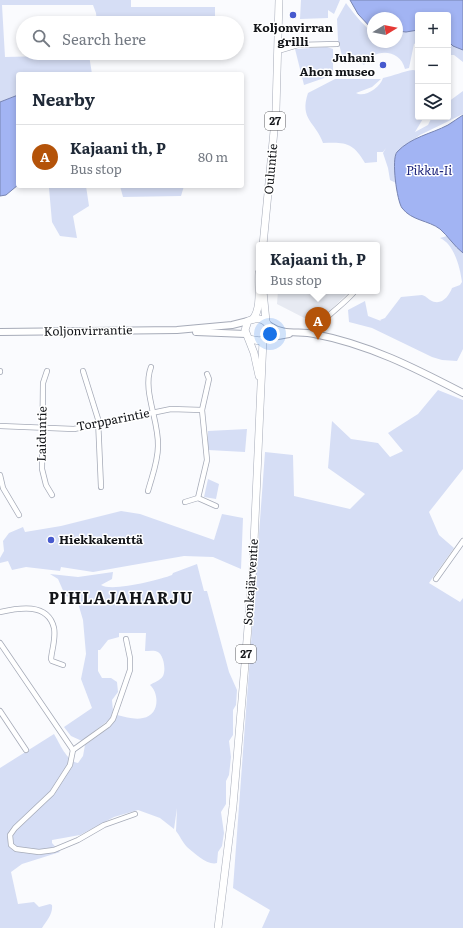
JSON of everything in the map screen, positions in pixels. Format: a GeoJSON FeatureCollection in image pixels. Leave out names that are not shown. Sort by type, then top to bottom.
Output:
{"type":"FeatureCollection","features":[{"type":"Feature","properties":{"kind":"highway","name":"Ouluntie"},"geometry":{"type":"LineString","coordinates":[[264,242],[276,110],[279,0]]}},
{"type":"Feature","properties":{"kind":"highway"},"geometry":{"type":"LineString","coordinates":[[258,294],[257,312],[245,330],[247,336],[256,341],[265,339],[268,324],[263,294]]}},
{"type":"Feature","properties":{"kind":"highway"},"geometry":{"type":"LineString","coordinates":[[251,320],[263,319],[268,324]]}},
{"type":"Feature","properties":{"kind":"highway","name":"Sonkajärventie"},"geometry":{"type":"LineString","coordinates":[[247,336],[260,378]]}},
{"type":"Feature","properties":{"kind":"highway","name":"Sonkajärventie"},"geometry":{"type":"LineString","coordinates":[[218,928],[235,782],[248,636],[253,558],[260,378],[265,339]]}},
{"type":"Feature","properties":{"kind":"main road","name":"Koljonvirrantie"},"geometry":{"type":"LineString","coordinates":[[0,332],[177,330],[225,326],[251,320]]}},
{"type":"Feature","properties":{"kind":"main road"},"geometry":{"type":"LineString","coordinates":[[268,324],[273,329],[314,334],[363,346],[391,357],[463,393]]}},
{"type":"Feature","properties":{"kind":"main road","name":"Koljonvirrantie"},"geometry":{"type":"LineString","coordinates":[[177,330],[247,336]]}},
{"type":"Feature","properties":{"kind":"main road"},"geometry":{"type":"LineString","coordinates":[[265,339],[296,333]]}},
{"type":"Feature","properties":{"kind":"street"},"geometry":{"type":"LineString","coordinates":[[278,51],[298,45],[337,44]]}},
{"type":"Feature","properties":{"kind":"street"},"geometry":{"type":"LineString","coordinates":[[314,334],[317,327],[344,304],[352,294]]}},
{"type":"Feature","properties":{"kind":"street"},"geometry":{"type":"LineString","coordinates":[[148,491],[158,452],[154,412],[149,383],[152,367]]}},
{"type":"Feature","properties":{"kind":"street","name":"Laiduntie"},"geometry":{"type":"LineString","coordinates":[[47,371],[43,383],[42,469],[46,485],[52,495]]}},
{"type":"Feature","properties":{"kind":"street"},"geometry":{"type":"LineString","coordinates":[[83,371],[98,424],[101,487]]}},
{"type":"Feature","properties":{"kind":"street"},"geometry":{"type":"LineString","coordinates":[[198,498],[207,460],[202,410],[209,379],[207,374]]}},
{"type":"Feature","properties":{"kind":"street","name":"Torpparintie"},"geometry":{"type":"LineString","coordinates":[[0,426],[74,429],[154,412],[182,409],[202,410]]}},
{"type":"Feature","properties":{"kind":"street"},"geometry":{"type":"LineString","coordinates":[[0,475],[2,489],[19,515]]}},
{"type":"Feature","properties":{"kind":"street"},"geometry":{"type":"LineString","coordinates":[[185,502],[198,498],[216,506]]}},
{"type":"Feature","properties":{"kind":"street"},"geometry":{"type":"LineString","coordinates":[[436,579],[463,541]]}},
{"type":"Feature","properties":{"kind":"street"},"geometry":{"type":"LineString","coordinates":[[0,612],[29,607],[45,615],[54,628],[52,662],[63,665]]}},
{"type":"Feature","properties":{"kind":"street"},"geometry":{"type":"LineString","coordinates":[[126,639],[130,658],[130,670],[113,719],[108,725],[73,750],[70,765],[52,793],[15,828],[10,835],[11,844],[16,850],[39,852],[54,850],[78,840],[104,825],[135,814]]}},
{"type":"Feature","properties":{"kind":"street"},"geometry":{"type":"LineString","coordinates":[[0,643],[73,750]]}},
{"type":"Feature","properties":{"kind":"street"},"geometry":{"type":"LineString","coordinates":[[0,711],[26,750]]}},
{"type":"Feature","properties":{"kind":"shaded area"},"geometry":{"type":"Polygon","coordinates":[[[0,0],[131,0],[131,7],[215,7],[215,16],[96,16],[93,5],[2,5],[5,57],[16,57],[16,60],[90,60],[92,72],[16,72],[16,96],[0,102],[0,0]]]}},
{"type":"Feature","properties":{"kind":"shaded area"},"geometry":{"type":"Polygon","coordinates":[[[301,0],[340,0],[334,14],[328,10],[328,18],[300,19],[301,0]]]}},
{"type":"Feature","properties":{"kind":"shaded area"},"geometry":{"type":"Polygon","coordinates":[[[346,3],[367,27],[367,48],[403,48],[403,31],[415,30],[415,44],[409,68],[405,69],[398,57],[386,53],[380,53],[368,59],[364,65],[357,60],[344,64],[338,40],[337,19],[346,3]]]}},
{"type":"Feature","properties":{"kind":"shaded area"},"geometry":{"type":"Polygon","coordinates":[[[451,44],[463,50],[463,62],[454,55],[451,55],[451,44]]]}},
{"type":"Feature","properties":{"kind":"shaded area"},"geometry":{"type":"Polygon","coordinates":[[[327,47],[333,49],[333,75],[304,85],[295,49],[327,47]]]}},
{"type":"Feature","properties":{"kind":"shaded area"},"geometry":{"type":"Polygon","coordinates":[[[415,70],[415,120],[422,120],[415,132],[428,125],[430,120],[451,120],[420,135],[396,153],[394,168],[396,183],[390,180],[383,153],[386,148],[383,152],[377,152],[377,162],[365,163],[361,156],[348,145],[343,143],[323,143],[307,115],[306,102],[308,93],[335,79],[381,79],[372,87],[356,93],[363,94],[371,91],[379,85],[383,78],[406,71],[415,70]]]}},
{"type":"Feature","properties":{"kind":"shaded area"},"geometry":{"type":"Polygon","coordinates":[[[463,91],[463,114],[451,120],[451,100],[463,91]]]}},
{"type":"Feature","properties":{"kind":"shaded area"},"geometry":{"type":"Polygon","coordinates":[[[49,188],[86,188],[89,206],[73,216],[77,238],[60,236],[52,222],[49,188]]]}},
{"type":"Feature","properties":{"kind":"shaded area"},"geometry":{"type":"Polygon","coordinates":[[[121,188],[183,188],[181,196],[123,197],[121,188]]]}},
{"type":"Feature","properties":{"kind":"shaded area"},"geometry":{"type":"Polygon","coordinates":[[[447,236],[463,253],[463,349],[457,361],[442,360],[432,357],[372,328],[349,322],[348,310],[365,301],[368,316],[381,321],[380,320],[385,318],[401,297],[422,295],[434,302],[444,300],[452,288],[460,285],[462,282],[458,263],[453,251],[445,241],[440,238],[447,236]]]}},
{"type":"Feature","properties":{"kind":"shaded area"},"geometry":{"type":"Polygon","coordinates":[[[278,294],[347,294],[316,324],[277,304],[278,294]]]}},
{"type":"Feature","properties":{"kind":"shaded area"},"geometry":{"type":"Polygon","coordinates":[[[438,390],[463,400],[463,469],[429,512],[439,535],[454,548],[429,583],[460,602],[463,598],[463,928],[262,928],[270,910],[233,888],[265,452],[293,455],[294,496],[350,509],[365,494],[328,468],[332,421],[351,439],[378,443],[390,457],[403,451],[388,433],[418,414],[438,390]]]}},
{"type":"Feature","properties":{"kind":"shaded area"},"geometry":{"type":"Polygon","coordinates":[[[247,429],[245,452],[208,450],[208,431],[247,429]]]}},
{"type":"Feature","properties":{"kind":"shaded area"},"geometry":{"type":"Polygon","coordinates":[[[208,479],[219,484],[216,499],[204,497],[208,479]]]}},
{"type":"Feature","properties":{"kind":"shaded area"},"geometry":{"type":"Polygon","coordinates":[[[121,511],[140,514],[214,540],[222,514],[243,518],[241,569],[213,557],[184,556],[93,572],[61,567],[60,571],[26,567],[12,570],[8,561],[0,563],[0,558],[4,551],[3,541],[9,533],[23,527],[25,532],[61,526],[121,511]]]}},
{"type":"Feature","properties":{"kind":"shaded area"},"geometry":{"type":"Polygon","coordinates":[[[197,564],[204,591],[207,591],[229,672],[237,690],[236,705],[233,710],[233,735],[229,741],[231,757],[229,775],[226,781],[226,804],[221,812],[224,833],[222,846],[218,852],[217,863],[205,861],[184,844],[176,831],[177,808],[174,829],[160,818],[138,810],[114,817],[80,835],[52,840],[52,843],[60,852],[22,864],[11,872],[18,904],[34,902],[39,907],[50,904],[52,905],[52,911],[42,928],[0,928],[0,768],[54,734],[70,759],[78,763],[83,756],[85,745],[110,727],[117,715],[140,719],[152,713],[155,709],[156,699],[150,685],[160,679],[164,673],[164,663],[160,654],[155,651],[145,651],[146,633],[119,633],[119,637],[108,640],[100,650],[98,650],[98,671],[102,678],[111,678],[117,682],[118,692],[112,700],[113,711],[110,719],[82,741],[71,736],[64,727],[92,708],[81,679],[86,654],[83,620],[78,603],[65,595],[58,579],[50,574],[78,577],[113,572],[112,579],[101,585],[115,587],[157,580],[197,564]]]}},
{"type":"Feature","properties":{"kind":"water"},"geometry":{"type":"Polygon","coordinates":[[[350,0],[463,0],[463,50],[451,44],[451,12],[415,12],[415,30],[406,32],[403,32],[403,12],[367,12],[367,24],[358,14],[350,0]]]}},
{"type":"Feature","properties":{"kind":"water"},"geometry":{"type":"Polygon","coordinates":[[[16,96],[16,187],[6,195],[0,196],[0,102],[16,96]]]}},
{"type":"Feature","properties":{"kind":"water","name":"Pikku-Ii"},"geometry":{"type":"Polygon","coordinates":[[[463,115],[463,253],[440,229],[410,216],[402,208],[397,189],[395,156],[397,152],[408,143],[448,125],[463,115]]]}},
{"type":"Feature","properties":{"kind":"place","name":"Koljonvirran grilli"},"geometry":{"type":"Point","coordinates":[293,15]}},
{"type":"Feature","properties":{"kind":"place","name":"Juhani Ahon museo"},"geometry":{"type":"Point","coordinates":[383,65]}},
{"type":"Feature","properties":{"kind":"place","name":"Kajaani th, P"},"geometry":{"type":"Point","coordinates":[318,340]}},
{"type":"Feature","properties":{"kind":"place","name":"Hiekkakenttä"},"geometry":{"type":"Point","coordinates":[51,540]}},
{"type":"Feature","properties":{"kind":"district","name":"PIHLAJAHARJU"},"geometry":{"type":"Point","coordinates":[121,598]}}]}
